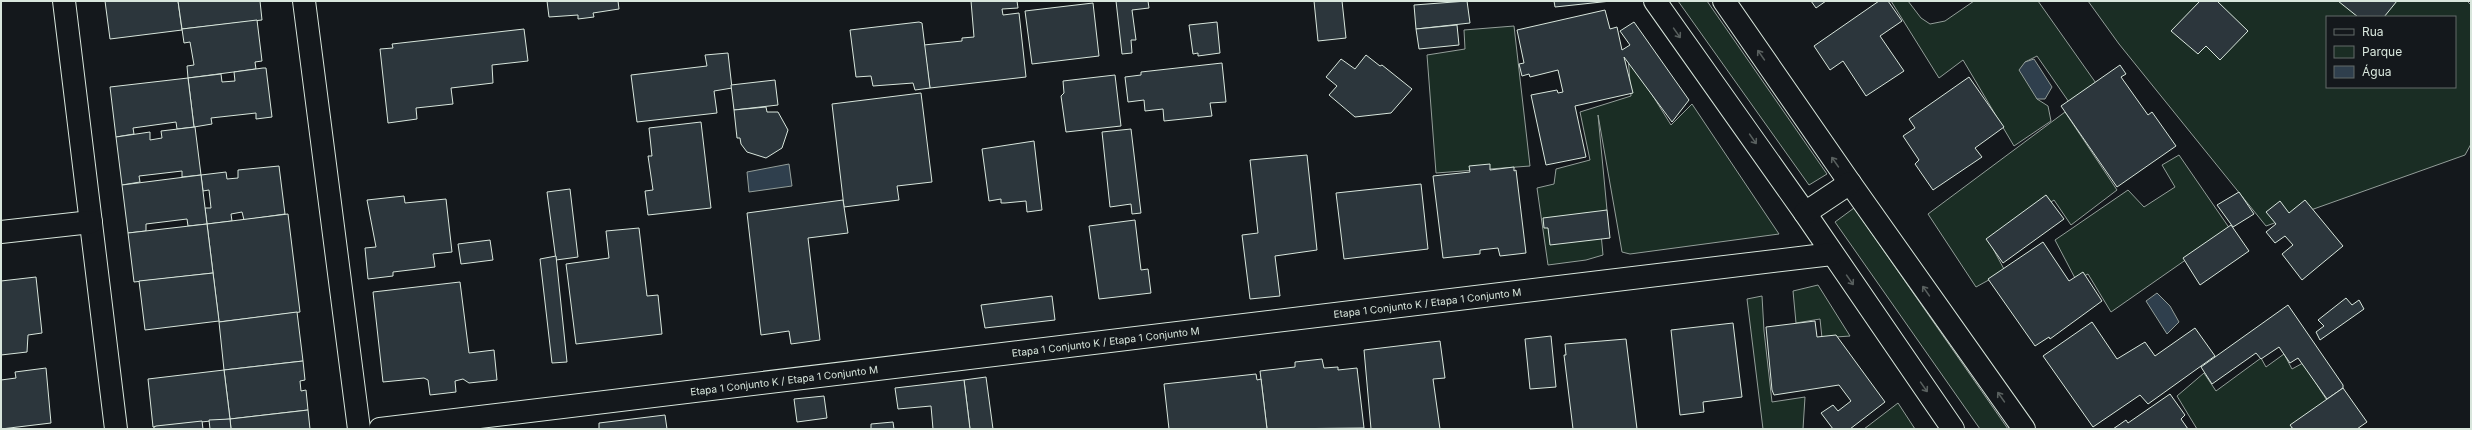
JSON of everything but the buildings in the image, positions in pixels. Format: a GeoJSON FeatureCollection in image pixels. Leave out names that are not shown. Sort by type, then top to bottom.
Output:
{"type":"FeatureCollection","features":[{"type":"Feature","properties":{"kind":"street"},"geometry":{"type":"LineString","coordinates":[[64,1],[116,429]]}},
{"type":"Feature","properties":{"kind":"street"},"geometry":{"type":"LineString","coordinates":[[304,1],[359,429]]}},
{"type":"Feature","properties":{"kind":"street"},"geometry":{"type":"LineString","coordinates":[[1655,1],[1805,213],[1953,429]]}},
{"type":"Feature","properties":{"kind":"street"},"geometry":{"type":"LineString","coordinates":[[1724,1],[1850,183],[2024,429]]}},
{"type":"Feature","properties":{"kind":"street"},"geometry":{"type":"LineString","coordinates":[[1805,213],[1850,183]]}},
{"type":"Feature","properties":{"kind":"street"},"geometry":{"type":"LineString","coordinates":[[1,232],[91,222]]}},
{"type":"Feature","properties":{"kind":"street","name":"Etapa 1 Conjunto K / Etapa 1 Conjunto M"},"geometry":{"type":"LineString","coordinates":[[380,429],[1832,254]]}},
{"type":"Feature","properties":{"kind":"green space"},"geometry":{"type":"Polygon","coordinates":[[[1678,1],[1707,1],[1827,174],[1809,185],[1678,1]]]}},
{"type":"Feature","properties":{"kind":"green space"},"geometry":{"type":"Polygon","coordinates":[[[1891,1],[1908,1],[1921,18],[1930,24],[1945,21],[1974,1],[2038,1],[2098,86],[2071,105],[2037,56],[2025,62],[2037,99],[2048,106],[2051,121],[2014,146],[1963,60],[1939,78],[1891,1]]]}},
{"type":"Feature","properties":{"kind":"green space"},"geometry":{"type":"Polygon","coordinates":[[[2088,1],[2467,1],[2471,5],[2471,144],[2465,155],[2266,226],[2119,44],[2088,1]]]}},
{"type":"Feature","properties":{"kind":"green space"},"geometry":{"type":"Polygon","coordinates":[[[1514,26],[1530,166],[1436,173],[1427,55],[1465,49],[1464,30],[1514,26]]]}},
{"type":"Feature","properties":{"kind":"green space"},"geometry":{"type":"Polygon","coordinates":[[[1628,56],[1671,125],[1692,104],[1779,234],[1630,254],[1622,252],[1598,115],[1607,210],[1599,212],[1603,255],[1586,260],[1548,265],[1537,188],[1554,184],[1556,169],[1590,160],[1580,112],[1631,96],[1628,56]]]}},
{"type":"Feature","properties":{"kind":"green space"},"geometry":{"type":"Polygon","coordinates":[[[2065,112],[2117,190],[2071,225],[2054,200],[1990,243],[2005,271],[1976,287],[1928,214],[2065,112]]]}},
{"type":"Feature","properties":{"kind":"green space"},"geometry":{"type":"Polygon","coordinates":[[[2179,155],[2230,229],[2111,312],[2088,274],[2076,280],[2055,240],[2128,190],[2144,207],[2175,187],[2162,165],[2179,155]]]}},
{"type":"Feature","properties":{"kind":"green space"},"geometry":{"type":"Polygon","coordinates":[[[1854,208],[2008,429],[1980,429],[1835,222],[1854,208]]]}},
{"type":"Feature","properties":{"kind":"green space"},"geometry":{"type":"Polygon","coordinates":[[[1818,285],[1850,336],[1822,338],[1820,319],[1796,323],[1793,291],[1818,285]]]}},
{"type":"Feature","properties":{"kind":"green space"},"geometry":{"type":"Polygon","coordinates":[[[1762,296],[1764,331],[1772,402],[1805,397],[1803,429],[1763,429],[1747,299],[1762,296]]]}},
{"type":"Feature","properties":{"kind":"green space"},"geometry":{"type":"Polygon","coordinates":[[[2284,354],[2292,369],[2303,363],[2328,402],[2290,429],[2197,429],[2177,396],[2204,373],[2216,391],[2261,358],[2266,367],[2284,354]]]}},
{"type":"Feature","properties":{"kind":"green space"},"geometry":{"type":"Polygon","coordinates":[[[1898,403],[1915,429],[1864,429],[1898,403]]]}},
{"type":"Feature","properties":{"kind":"water"},"geometry":{"type":"Polygon","coordinates":[[[2034,59],[2052,87],[2045,99],[2037,99],[2019,70],[2025,62],[2034,59]]]}},
{"type":"Feature","properties":{"kind":"water"},"geometry":{"type":"Polygon","coordinates":[[[789,164],[792,186],[749,192],[747,172],[789,164]]]}},
{"type":"Feature","properties":{"kind":"water"},"geometry":{"type":"Polygon","coordinates":[[[2157,293],[2170,306],[2179,322],[2167,334],[2146,301],[2157,293]]]}}]}
